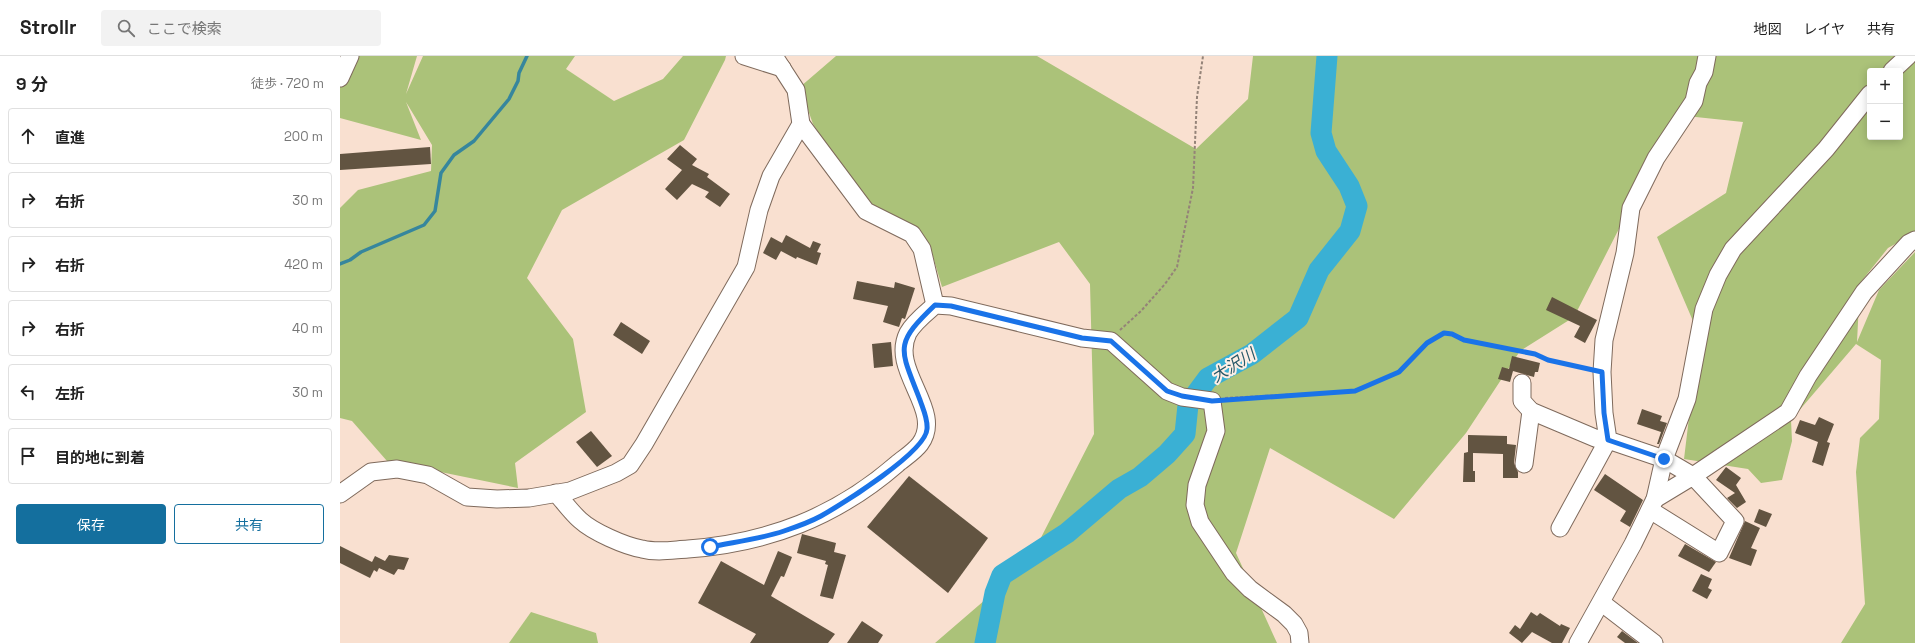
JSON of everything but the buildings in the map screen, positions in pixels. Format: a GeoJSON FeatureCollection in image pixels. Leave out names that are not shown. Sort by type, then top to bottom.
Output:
{"type":"FeatureCollection","features":[{"type":"Feature","properties":{"kind":"street"},"geometry":{"type":"LineString","coordinates":[[340,78],[350,56]]}},
{"type":"Feature","properties":{"kind":"street"},"geometry":{"type":"LineString","coordinates":[[744,56],[778,62],[796,90],[801,124],[866,211],[912,234],[922,249],[935,305]]}},
{"type":"Feature","properties":{"kind":"street"},"geometry":{"type":"LineString","coordinates":[[1560,528],[1608,440],[1604,413],[1602,372],[1604,340],[1626,253],[1631,208],[1656,158],[1694,101],[1698,84],[1704,72],[1707,56]]}},
{"type":"Feature","properties":{"kind":"street"},"geometry":{"type":"LineString","coordinates":[[1895,68],[1908,56]]}},
{"type":"Feature","properties":{"kind":"street"},"geometry":{"type":"LineString","coordinates":[[1579,643],[1602,603],[1652,504],[1664,459],[1687,399],[1704,309],[1718,275],[1733,249],[1826,149],[1867,98]]}},
{"type":"Feature","properties":{"kind":"street"},"geometry":{"type":"LineString","coordinates":[[340,494],[371,472],[397,469],[428,476],[467,497],[498,500],[529,498],[570,490],[616,473],[630,465],[644,444],[746,267],[759,210],[771,176],[801,124]]}},
{"type":"Feature","properties":{"kind":"street"},"geometry":{"type":"LineString","coordinates":[[1652,504],[1788,412],[1808,376],[1864,292],[1909,243],[1915,240]]}},
{"type":"Feature","properties":{"kind":"street"},"geometry":{"type":"LineString","coordinates":[[556,493],[581,521],[609,537],[626,545],[659,551],[710,547],[784,531],[820,516],[882,477],[919,445],[928,430],[925,415],[903,358],[904,343],[908,333],[935,305],[951,306],[1082,338],[1111,341],[1167,391],[1182,396],[1212,401],[1216,431],[1198,485],[1195,505],[1200,522],[1234,573],[1250,590],[1284,614],[1294,624],[1299,633],[1300,643]]}},
{"type":"Feature","properties":{"kind":"street"},"geometry":{"type":"LineString","coordinates":[[1522,383],[1522,401],[1531,411],[1595,438],[1608,440],[1664,459],[1693,476],[1735,521],[1719,553],[1652,504]]}},
{"type":"Feature","properties":{"kind":"street"},"geometry":{"type":"LineString","coordinates":[[1524,464],[1531,411]]}},
{"type":"Feature","properties":{"kind":"street"},"geometry":{"type":"LineString","coordinates":[[1602,603],[1654,643]]}},
{"type":"Feature","properties":{"kind":"path"},"geometry":{"type":"LineString","coordinates":[[1111,341],[1160,290],[1177,267],[1193,188],[1197,97],[1203,56]]}},
{"type":"Feature","properties":{"kind":"path"},"geometry":{"type":"LineString","coordinates":[[1212,401],[1355,391],[1399,372],[1427,343],[1444,333],[1452,334],[1464,340],[1535,354],[1548,360],[1602,372]]}},
{"type":"Feature","properties":{"kind":"green space"},"geometry":{"type":"Polygon","coordinates":[[[340,56],[417,56],[406,94],[423,56],[575,56],[566,69],[614,101],[663,79],[683,56],[726,56],[684,140],[562,210],[527,278],[573,339],[586,412],[515,463],[518,488],[387,461],[352,421],[340,418],[340,208],[358,190],[431,171],[432,145],[406,102],[421,140],[340,118],[340,56]]]}},
{"type":"Feature","properties":{"kind":"green space"},"geometry":{"type":"Polygon","coordinates":[[[836,56],[1037,56],[1196,149],[1248,99],[1253,56],[1915,56],[1915,233],[1888,248],[1860,283],[1857,342],[1879,290],[1915,252],[1915,643],[1841,643],[1865,604],[1856,472],[1860,438],[1879,419],[1881,360],[1856,344],[1791,420],[1792,441],[1782,480],[1761,483],[1748,469],[1684,459],[1699,335],[1657,237],[1726,193],[1743,122],[1677,115],[1574,317],[1520,351],[1466,433],[1394,519],[1270,448],[1236,553],[1277,643],[935,643],[1028,563],[1094,434],[1090,284],[1059,242],[942,287],[929,243],[870,213],[813,124],[800,87],[836,56]]]}},
{"type":"Feature","properties":{"kind":"green space"},"geometry":{"type":"Polygon","coordinates":[[[531,612],[596,633],[598,643],[509,643],[531,612]]]}},
{"type":"Feature","properties":{"kind":"waterway"},"geometry":{"type":"LineString","coordinates":[[340,264],[350,260],[361,252],[424,225],[435,211],[441,173],[454,155],[474,141],[509,99],[518,81],[519,73],[527,56]]}},
{"type":"Feature","properties":{"kind":"waterway","name":"大沢川"},"geometry":{"type":"LineString","coordinates":[[985,643],[995,593],[1002,575],[1067,533],[1119,489],[1140,477],[1167,454],[1185,434],[1188,405],[1208,378],[1252,354],[1298,318],[1319,270],[1350,231],[1357,206],[1349,186],[1326,151],[1321,133],[1327,56]]}},
{"type":"Feature","properties":{"kind":"route"},"geometry":{"type":"LineString","coordinates":[[710,547],[784,531],[820,516],[882,477],[919,445],[928,430],[925,415],[903,358],[904,343],[908,333],[914,325],[935,305],[951,306],[1082,338],[1111,341],[1128,354],[1167,391],[1182,396],[1212,401],[1289,394],[1355,391],[1399,372],[1427,343],[1444,333],[1452,334],[1464,340],[1535,354],[1548,360],[1602,372],[1604,413],[1608,440],[1664,459]]}}]}
